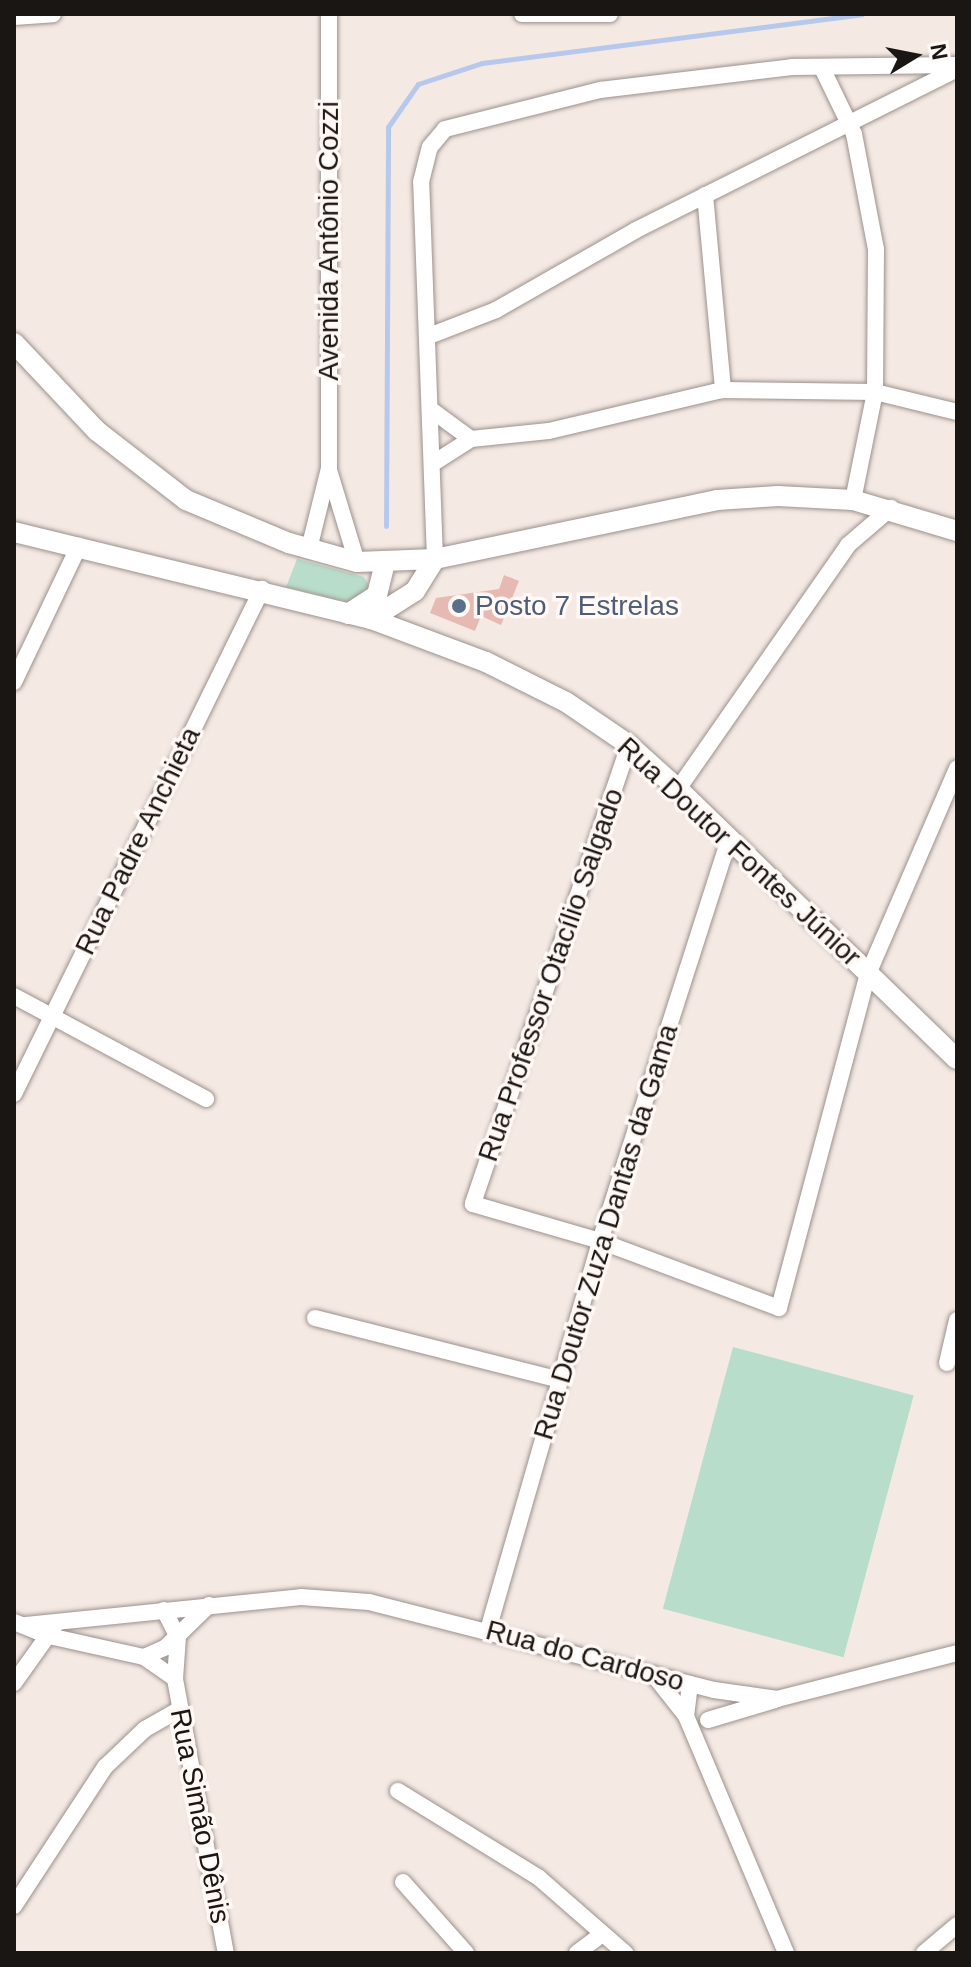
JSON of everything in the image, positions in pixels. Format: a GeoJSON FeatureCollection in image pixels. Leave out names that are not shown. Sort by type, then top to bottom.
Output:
{"type":"FeatureCollection","features":[{"type":"Feature","properties":{"kind":"street"},"geometry":{"type":"LineString","coordinates":[[14,17],[53,14]]}},
{"type":"Feature","properties":{"kind":"street","name":"Avenida Antônio Cozzi"},"geometry":{"type":"LineString","coordinates":[[329,14],[329,468],[357,562]]}},
{"type":"Feature","properties":{"kind":"street"},"geometry":{"type":"LineString","coordinates":[[522,14],[610,14]]}},
{"type":"Feature","properties":{"kind":"street"},"geometry":{"type":"LineString","coordinates":[[371,619],[415,591],[435,559],[421,182],[430,147],[445,129],[600,90],[822,68],[957,67]]}},
{"type":"Feature","properties":{"kind":"street"},"geometry":{"type":"LineString","coordinates":[[429,336],[496,310],[705,195],[957,67]]}},
{"type":"Feature","properties":{"kind":"street"},"geometry":{"type":"LineString","coordinates":[[822,68],[849,120],[868,183],[876,249],[875,392],[853,500]]}},
{"type":"Feature","properties":{"kind":"street"},"geometry":{"type":"LineString","coordinates":[[705,195],[723,390]]}},
{"type":"Feature","properties":{"kind":"street"},"geometry":{"type":"LineString","coordinates":[[14,343],[149,476],[186,500],[299,546],[357,562],[385,564],[435,559],[717,500],[853,500],[891,508],[957,531]]}},
{"type":"Feature","properties":{"kind":"street"},"geometry":{"type":"LineString","coordinates":[[432,464],[471,439],[549,431],[723,390],[875,392],[957,412]]}},
{"type":"Feature","properties":{"kind":"street"},"geometry":{"type":"LineString","coordinates":[[430,409],[471,439]]}},
{"type":"Feature","properties":{"kind":"street","name":"Avenida Antônio Cozzi"},"geometry":{"type":"LineString","coordinates":[[299,546],[329,468]]}},
{"type":"Feature","properties":{"kind":"street"},"geometry":{"type":"LineString","coordinates":[[678,789],[848,545],[891,508]]}},
{"type":"Feature","properties":{"kind":"street","name":"Rua Doutor Fontes Júnior"},"geometry":{"type":"LineString","coordinates":[[14,532],[269,590],[371,619],[486,662],[566,702],[629,745],[678,789],[957,1059]]}},
{"type":"Feature","properties":{"kind":"street"},"geometry":{"type":"LineString","coordinates":[[14,682],[79,546]]}},
{"type":"Feature","properties":{"kind":"street"},"geometry":{"type":"LineString","coordinates":[[348,614],[377,595],[385,564]]}},
{"type":"Feature","properties":{"kind":"street","name":"Rua Padre Anchieta"},"geometry":{"type":"LineString","coordinates":[[14,1094],[269,590]]}},
{"type":"Feature","properties":{"kind":"street","name":"Rua Professor Otacílio Salgado"},"geometry":{"type":"LineString","coordinates":[[600,1241],[473,1204],[629,745]]}},
{"type":"Feature","properties":{"kind":"street"},"geometry":{"type":"LineString","coordinates":[[600,1241],[779,1308],[868,974],[957,768]]}},
{"type":"Feature","properties":{"kind":"street","name":"Rua Doutor Zuza Dantas da Gama"},"geometry":{"type":"LineString","coordinates":[[488,1630],[600,1241],[730,837]]}},
{"type":"Feature","properties":{"kind":"street"},"geometry":{"type":"LineString","coordinates":[[14,996],[206,1099]]}},
{"type":"Feature","properties":{"kind":"street"},"geometry":{"type":"LineString","coordinates":[[315,1318],[560,1380]]}},
{"type":"Feature","properties":{"kind":"street"},"geometry":{"type":"LineString","coordinates":[[947,1363],[957,1320]]}},
{"type":"Feature","properties":{"kind":"street","name":"Rua do Cardoso"},"geometry":{"type":"LineString","coordinates":[[20,1623],[53,1629],[103,1616],[301,1597],[369,1602],[714,1690],[777,1699],[957,1653]]}},
{"type":"Feature","properties":{"kind":"street"},"geometry":{"type":"LineString","coordinates":[[14,1683],[53,1629],[97,1647],[144,1657],[178,1637],[209,1605]]}},
{"type":"Feature","properties":{"kind":"street"},"geometry":{"type":"LineString","coordinates":[[164,1610],[178,1637]]}},
{"type":"Feature","properties":{"kind":"street"},"geometry":{"type":"LineString","coordinates":[[97,1647],[103,1616]]}},
{"type":"Feature","properties":{"kind":"street","name":"Rua Simão Dênis"},"geometry":{"type":"LineString","coordinates":[[178,1637],[175,1679],[226,1953]]}},
{"type":"Feature","properties":{"kind":"street","name":"Rua Simão Dênis"},"geometry":{"type":"LineString","coordinates":[[144,1657],[175,1679]]}},
{"type":"Feature","properties":{"kind":"street"},"geometry":{"type":"LineString","coordinates":[[653,1674],[696,1722]]}},
{"type":"Feature","properties":{"kind":"street"},"geometry":{"type":"LineString","coordinates":[[690,1684],[696,1722],[786,1953]]}},
{"type":"Feature","properties":{"kind":"street"},"geometry":{"type":"LineString","coordinates":[[696,1722],[714,1690]]}},
{"type":"Feature","properties":{"kind":"street"},"geometry":{"type":"LineString","coordinates":[[696,1722],[777,1699]]}},
{"type":"Feature","properties":{"kind":"street"},"geometry":{"type":"LineString","coordinates":[[14,1906],[105,1767],[145,1729],[180,1709]]}},
{"type":"Feature","properties":{"kind":"street"},"geometry":{"type":"LineString","coordinates":[[398,1791],[538,1877],[625,1953]]}},
{"type":"Feature","properties":{"kind":"street"},"geometry":{"type":"LineString","coordinates":[[403,1882],[466,1953]]}},
{"type":"Feature","properties":{"kind":"street"},"geometry":{"type":"LineString","coordinates":[[924,1953],[957,1925]]}},
{"type":"Feature","properties":{"kind":"street"},"geometry":{"type":"LineString","coordinates":[[577,1953],[602,1934]]}},
{"type":"Feature","properties":{"kind":"green space"},"geometry":{"type":"Polygon","coordinates":[[[297,559],[364,577],[371,589],[352,603],[286,587],[297,559]]]}},
{"type":"Feature","properties":{"kind":"green space"},"geometry":{"type":"Polygon","coordinates":[[[733,1347],[914,1395],[843,1657],[663,1609],[733,1347]]]}},
{"type":"Feature","properties":{"kind":"building"},"geometry":{"type":"Polygon","coordinates":[[[504,575],[519,581],[501,625],[481,616],[475,631],[430,613],[436,598],[499,589],[504,575]]]}},
{"type":"Feature","properties":{"kind":"waterway"},"geometry":{"type":"LineString","coordinates":[[386,526],[388,127],[418,84],[482,63],[862,14]]}},
{"type":"Feature","properties":{"kind":"place","name":"Posto 7 Estrelas"},"geometry":{"type":"Point","coordinates":[459,606]}}]}
